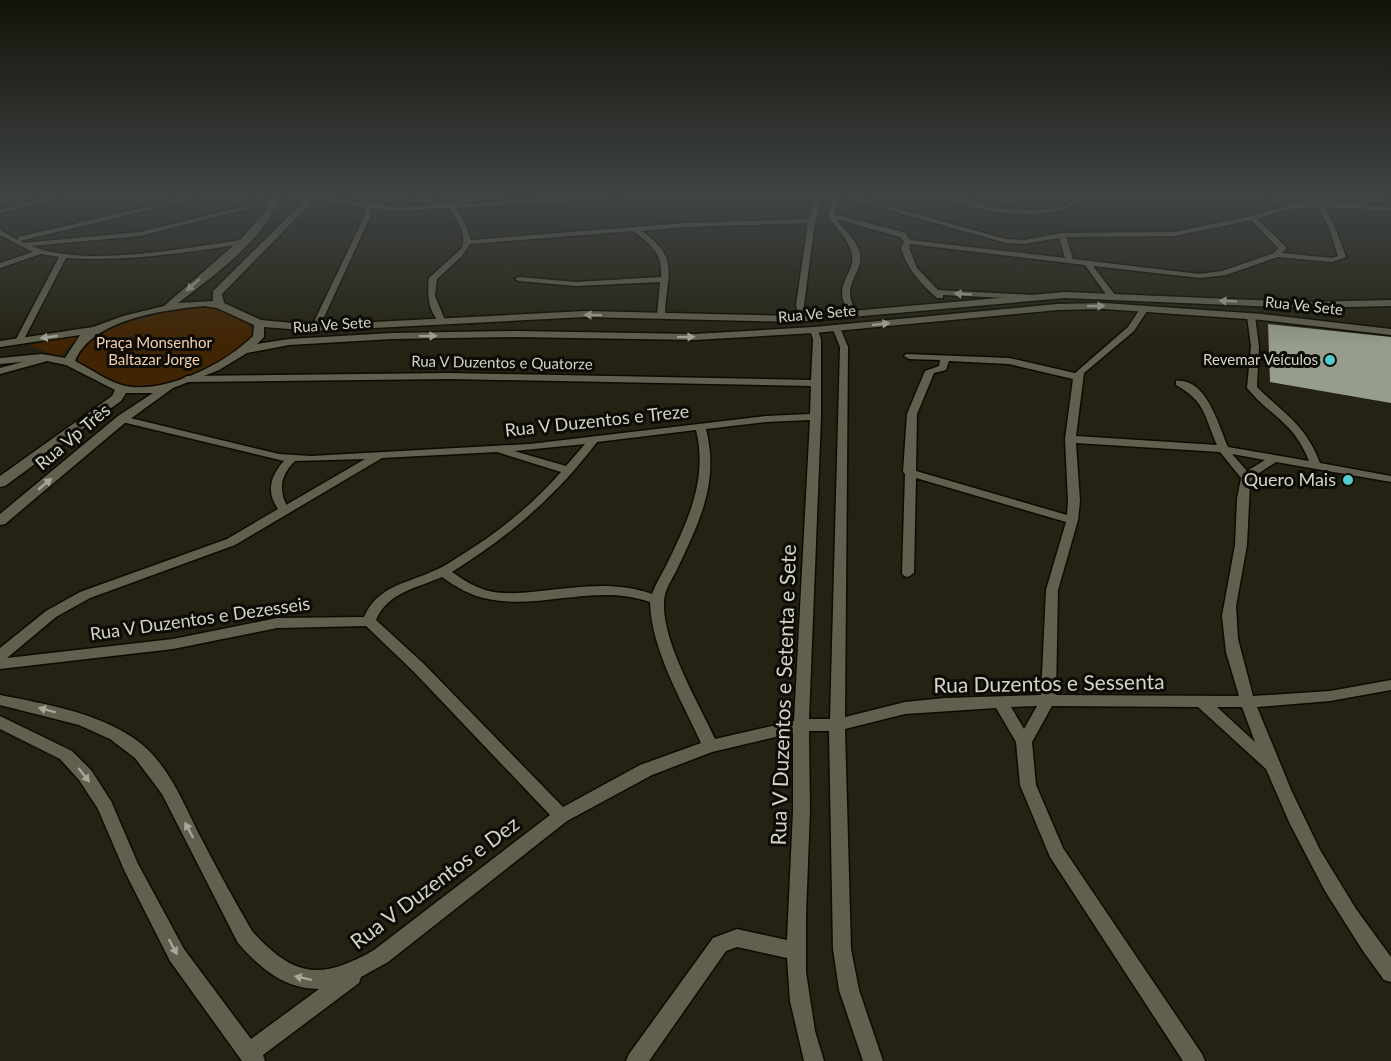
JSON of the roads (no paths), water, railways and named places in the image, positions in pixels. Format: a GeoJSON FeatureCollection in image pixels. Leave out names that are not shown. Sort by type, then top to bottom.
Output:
{"type":"FeatureCollection","features":[{"type":"Feature","properties":{"kind":"main road"},"geometry":{"type":"LineString","coordinates":[[165,308],[236,248]]}},
{"type":"Feature","properties":{"kind":"main road"},"geometry":{"type":"LineString","coordinates":[[245,266],[246,254],[252,248]]}},
{"type":"Feature","properties":{"kind":"main road"},"geometry":{"type":"LineString","coordinates":[[0,344],[98,329],[165,308],[196,303],[219,305],[217,293],[264,248]]}},
{"type":"Feature","properties":{"kind":"main road","name":"Rua Ve Sete"},"geometry":{"type":"LineString","coordinates":[[173,385],[245,350],[324,339],[392,336],[652,337],[808,324],[853,315],[1044,296],[1112,295],[1258,303],[1391,303]]}},
{"type":"Feature","properties":{"kind":"main road"},"geometry":{"type":"LineString","coordinates":[[1044,296],[1057,307]]}},
{"type":"Feature","properties":{"kind":"main road"},"geometry":{"type":"LineString","coordinates":[[1257,316],[1270,313],[1271,310],[1258,303]]}},
{"type":"Feature","properties":{"kind":"main road","name":"Rua Ve Sete"},"geometry":{"type":"LineString","coordinates":[[219,305],[259,323],[315,328],[441,320],[620,315],[661,315],[836,327],[1057,307],[1145,308],[1257,316],[1391,332]]}},
{"type":"Feature","properties":{"kind":"main road"},"geometry":{"type":"LineString","coordinates":[[617,337],[623,327],[620,315]]}},
{"type":"Feature","properties":{"kind":"main road"},"geometry":{"type":"LineString","coordinates":[[652,337],[649,326],[661,315]]}},
{"type":"Feature","properties":{"kind":"main road"},"geometry":{"type":"LineString","coordinates":[[245,350],[258,337],[259,323]]}},
{"type":"Feature","properties":{"kind":"main road"},"geometry":{"type":"LineString","coordinates":[[392,336],[392,330],[398,323]]}},
{"type":"Feature","properties":{"kind":"main road"},"geometry":{"type":"LineString","coordinates":[[69,362],[74,349],[86,336],[98,329]]}},
{"type":"Feature","properties":{"kind":"main road"},"geometry":{"type":"LineString","coordinates":[[0,361],[48,358],[69,362],[122,389],[134,390],[173,385]]}},
{"type":"Feature","properties":{"kind":"main road","name":"Rua Vp Três"},"geometry":{"type":"LineString","coordinates":[[0,521],[122,419],[173,385]]}},
{"type":"Feature","properties":{"kind":"main road","name":"Rua Vp Três"},"geometry":{"type":"LineString","coordinates":[[0,483],[117,398],[122,389]]}},
{"type":"Feature","properties":{"kind":"street"},"geometry":{"type":"LineString","coordinates":[[28,248],[63,256],[108,256],[197,248]]}},
{"type":"Feature","properties":{"kind":"street"},"geometry":{"type":"LineString","coordinates":[[219,248],[232,251]]}},
{"type":"Feature","properties":{"kind":"street"},"geometry":{"type":"LineString","coordinates":[[315,328],[351,248]]}},
{"type":"Feature","properties":{"kind":"street"},"geometry":{"type":"LineString","coordinates":[[441,320],[431,296],[433,278],[466,248]]}},
{"type":"Feature","properties":{"kind":"street"},"geometry":{"type":"LineString","coordinates":[[660,248],[664,260],[661,315]]}},
{"type":"Feature","properties":{"kind":"street","name":"Rua V Duzentos e Setenta e Sete"},"geometry":{"type":"LineString","coordinates":[[808,248],[800,305],[817,339],[816,417],[801,725],[802,822],[794,951],[800,1007],[814,1061]]}},
{"type":"Feature","properties":{"kind":"street"},"geometry":{"type":"LineString","coordinates":[[853,248],[858,261],[845,288],[845,298],[853,315]]}},
{"type":"Feature","properties":{"kind":"street"},"geometry":{"type":"LineString","coordinates":[[904,248],[907,258],[936,292],[952,306]]}},
{"type":"Feature","properties":{"kind":"street"},"geometry":{"type":"LineString","coordinates":[[946,248],[1088,264],[1213,275],[1277,255],[1339,259],[1342,257],[1339,248]]}},
{"type":"Feature","properties":{"kind":"street"},"geometry":{"type":"LineString","coordinates":[[1066,248],[1070,262]]}},
{"type":"Feature","properties":{"kind":"street"},"geometry":{"type":"LineString","coordinates":[[1277,255],[1282,248]]}},
{"type":"Feature","properties":{"kind":"street"},"geometry":{"type":"LineString","coordinates":[[0,266],[40,252]]}},
{"type":"Feature","properties":{"kind":"street"},"geometry":{"type":"LineString","coordinates":[[19,341],[63,256]]}},
{"type":"Feature","properties":{"kind":"street"},"geometry":{"type":"LineString","coordinates":[[1088,264],[1112,295]]}},
{"type":"Feature","properties":{"kind":"street"},"geometry":{"type":"LineString","coordinates":[[519,279],[576,284],[664,279]]}},
{"type":"Feature","properties":{"kind":"street"},"geometry":{"type":"LineString","coordinates":[[936,292],[1032,297]]}},
{"type":"Feature","properties":{"kind":"street"},"geometry":{"type":"LineString","coordinates":[[1024,742],[1048,700],[1052,590],[1072,520],[1074,501],[1070,439],[1078,377],[1080,372],[1131,329],[1145,308]]}},
{"type":"Feature","properties":{"kind":"street"},"geometry":{"type":"LineString","coordinates":[[1257,316],[1252,388],[1293,423],[1308,443],[1315,464]]}},
{"type":"Feature","properties":{"kind":"street"},"geometry":{"type":"LineString","coordinates":[[836,327],[843,347],[837,725],[842,949],[849,990],[873,1061]]}},
{"type":"Feature","properties":{"kind":"street"},"geometry":{"type":"LineString","coordinates":[[909,356],[1009,361],[1078,377]]}},
{"type":"Feature","properties":{"kind":"street"},"geometry":{"type":"LineString","coordinates":[[0,371],[48,358]]}},
{"type":"Feature","properties":{"kind":"street"},"geometry":{"type":"LineString","coordinates":[[925,358],[924,367],[930,371],[943,368],[945,359]]}},
{"type":"Feature","properties":{"kind":"street"},"geometry":{"type":"LineString","coordinates":[[908,573],[912,414],[930,371]]}},
{"type":"Feature","properties":{"kind":"street","name":"Rua V Duzentos e Quatorze"},"geometry":{"type":"LineString","coordinates":[[187,379],[450,376],[816,383]]}},
{"type":"Feature","properties":{"kind":"street"},"geometry":{"type":"LineString","coordinates":[[1179,383],[1195,390],[1203,400],[1211,412],[1223,449],[1247,478]]}},
{"type":"Feature","properties":{"kind":"street","name":"Rua V Duzentos e Treze"},"geometry":{"type":"LineString","coordinates":[[122,419],[291,459],[494,449],[593,441],[766,419],[816,417]]}},
{"type":"Feature","properties":{"kind":"street"},"geometry":{"type":"LineString","coordinates":[[701,428],[707,446],[709,466],[695,520],[657,600],[658,623],[710,746]]}},
{"type":"Feature","properties":{"kind":"street"},"geometry":{"type":"LineString","coordinates":[[1070,439],[1223,449],[1391,478]]}},
{"type":"Feature","properties":{"kind":"street"},"geometry":{"type":"LineString","coordinates":[[561,816],[483,734],[369,621],[373,608],[388,595],[416,581],[442,572],[497,538],[570,471],[593,441]]}},
{"type":"Feature","properties":{"kind":"street"},"geometry":{"type":"LineString","coordinates":[[494,449],[570,471]]}},
{"type":"Feature","properties":{"kind":"street","name":"Rua V Duzentos e Treze"},"geometry":{"type":"LineString","coordinates":[[0,656],[51,614],[85,595],[231,542],[381,454]]}},
{"type":"Feature","properties":{"kind":"street"},"geometry":{"type":"LineString","coordinates":[[1276,457],[1247,478],[1242,501],[1243,531],[1229,625],[1247,702],[1269,765],[1308,848],[1334,893],[1391,973]]}},
{"type":"Feature","properties":{"kind":"street"},"geometry":{"type":"LineString","coordinates":[[285,511],[275,494],[276,480],[281,469],[291,459]]}},
{"type":"Feature","properties":{"kind":"street"},"geometry":{"type":"LineString","coordinates":[[909,472],[1072,520]]}},
{"type":"Feature","properties":{"kind":"street"},"geometry":{"type":"LineString","coordinates":[[442,572],[465,587],[487,594],[508,597],[602,588],[627,590],[657,600]]}},
{"type":"Feature","properties":{"kind":"street","name":"Rua V Duzentos e Dezesseis"},"geometry":{"type":"LineString","coordinates":[[0,664],[173,644],[277,623],[369,621]]}},
{"type":"Feature","properties":{"kind":"street","name":"Rua Duzentos e Sessenta"},"geometry":{"type":"LineString","coordinates":[[710,746],[801,725],[837,725],[905,708],[1048,700],[1247,702],[1330,696],[1391,685]]}},
{"type":"Feature","properties":{"kind":"street","name":"Rua V Duzentos e Dez"},"geometry":{"type":"LineString","coordinates":[[0,700],[75,718],[103,729],[131,745],[148,763],[172,799],[245,937],[260,956],[275,968],[302,980],[333,978],[360,969],[561,816],[646,770],[710,746]]}},
{"type":"Feature","properties":{"kind":"street"},"geometry":{"type":"LineString","coordinates":[[1000,702],[1024,742],[1028,785],[1056,852],[1195,1061]]}},
{"type":"Feature","properties":{"kind":"street"},"geometry":{"type":"LineString","coordinates":[[1203,703],[1269,765]]}},
{"type":"Feature","properties":{"kind":"street"},"geometry":{"type":"LineString","coordinates":[[0,722],[66,754],[85,775],[105,806],[131,867],[177,955],[253,1057],[360,969]]}},
{"type":"Feature","properties":{"kind":"street"},"geometry":{"type":"LineString","coordinates":[[636,1061],[720,944],[737,938],[794,951]]}},
{"type":"Feature","properties":{"kind":"place","name":"Revemar Veículos"},"geometry":{"type":"Point","coordinates":[1330,360]}},
{"type":"Feature","properties":{"kind":"place","name":"Quero Mais"},"geometry":{"type":"Point","coordinates":[1348,480]}},
{"type":"Feature","properties":{"kind":"park label","name":"Praça Monsenhor Baltazar Jorge"},"geometry":{"type":"Point","coordinates":[154,352]}}]}
